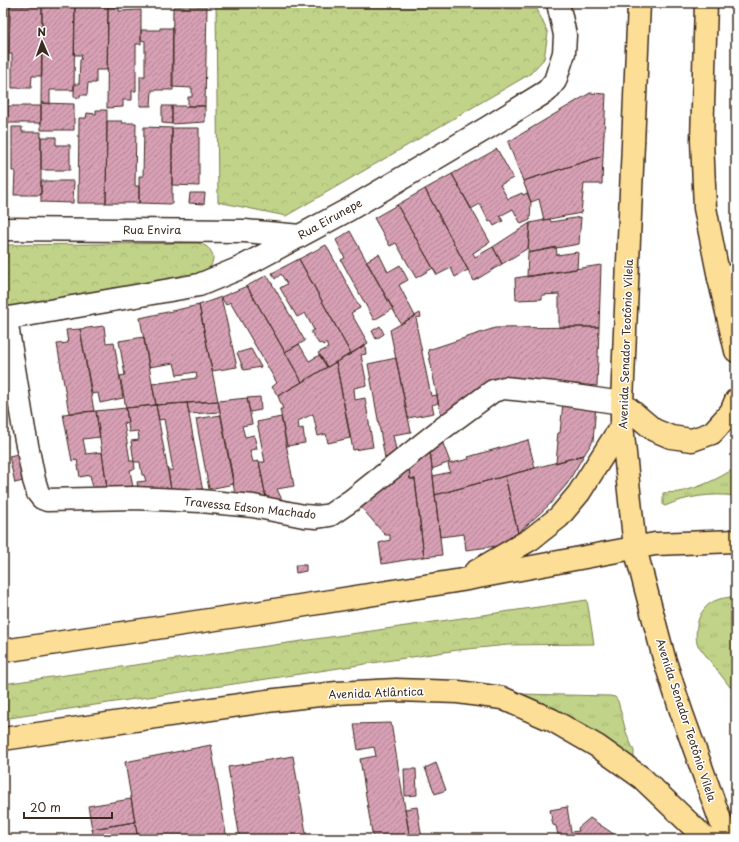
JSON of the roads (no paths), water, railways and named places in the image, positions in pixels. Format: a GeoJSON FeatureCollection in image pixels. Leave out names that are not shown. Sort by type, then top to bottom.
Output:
{"type":"FeatureCollection","features":[{"type":"Feature","properties":{"kind":"main road","name":"Avenida Senador Teotônio Vilela"},"geometry":{"type":"LineString","coordinates":[[638,3],[622,403],[622,425],[635,548],[668,671],[727,839]]}},
{"type":"Feature","properties":{"kind":"main road"},"geometry":{"type":"LineString","coordinates":[[706,3],[702,140],[705,208],[728,277],[736,351]]}},
{"type":"Feature","properties":{"kind":"main road"},"geometry":{"type":"LineString","coordinates":[[622,403],[654,430],[671,437],[692,440],[712,433],[731,412],[736,400]]}},
{"type":"Feature","properties":{"kind":"main road"},"geometry":{"type":"LineString","coordinates":[[462,580],[531,539],[558,518],[579,492],[622,425]]}},
{"type":"Feature","properties":{"kind":"main road"},"geometry":{"type":"LineString","coordinates":[[3,651],[462,580],[656,544],[736,541]]}},
{"type":"Feature","properties":{"kind":"main road","name":"Avenida Atlântica"},"geometry":{"type":"LineString","coordinates":[[3,739],[267,701],[336,693],[404,691],[458,692],[488,696],[502,698],[552,720],[597,746],[642,778],[706,839]]}},
{"type":"Feature","properties":{"kind":"street","name":"Rua Eirunepe"},"geometry":{"type":"LineString","coordinates":[[5,319],[199,285],[240,268],[348,210],[547,91],[555,81],[564,53],[565,35],[558,3]]}},
{"type":"Feature","properties":{"kind":"street","name":"Rua Envira"},"geometry":{"type":"LineString","coordinates":[[3,229],[245,231],[300,236]]}},
{"type":"Feature","properties":{"kind":"street","name":"Travessa Edson Machado"},"geometry":{"type":"LineString","coordinates":[[5,319],[34,480],[38,493],[42,498],[47,500],[134,498],[193,500],[253,506],[304,516],[316,517],[330,515],[352,500],[438,431],[492,391],[504,388],[622,403]]}}]}
